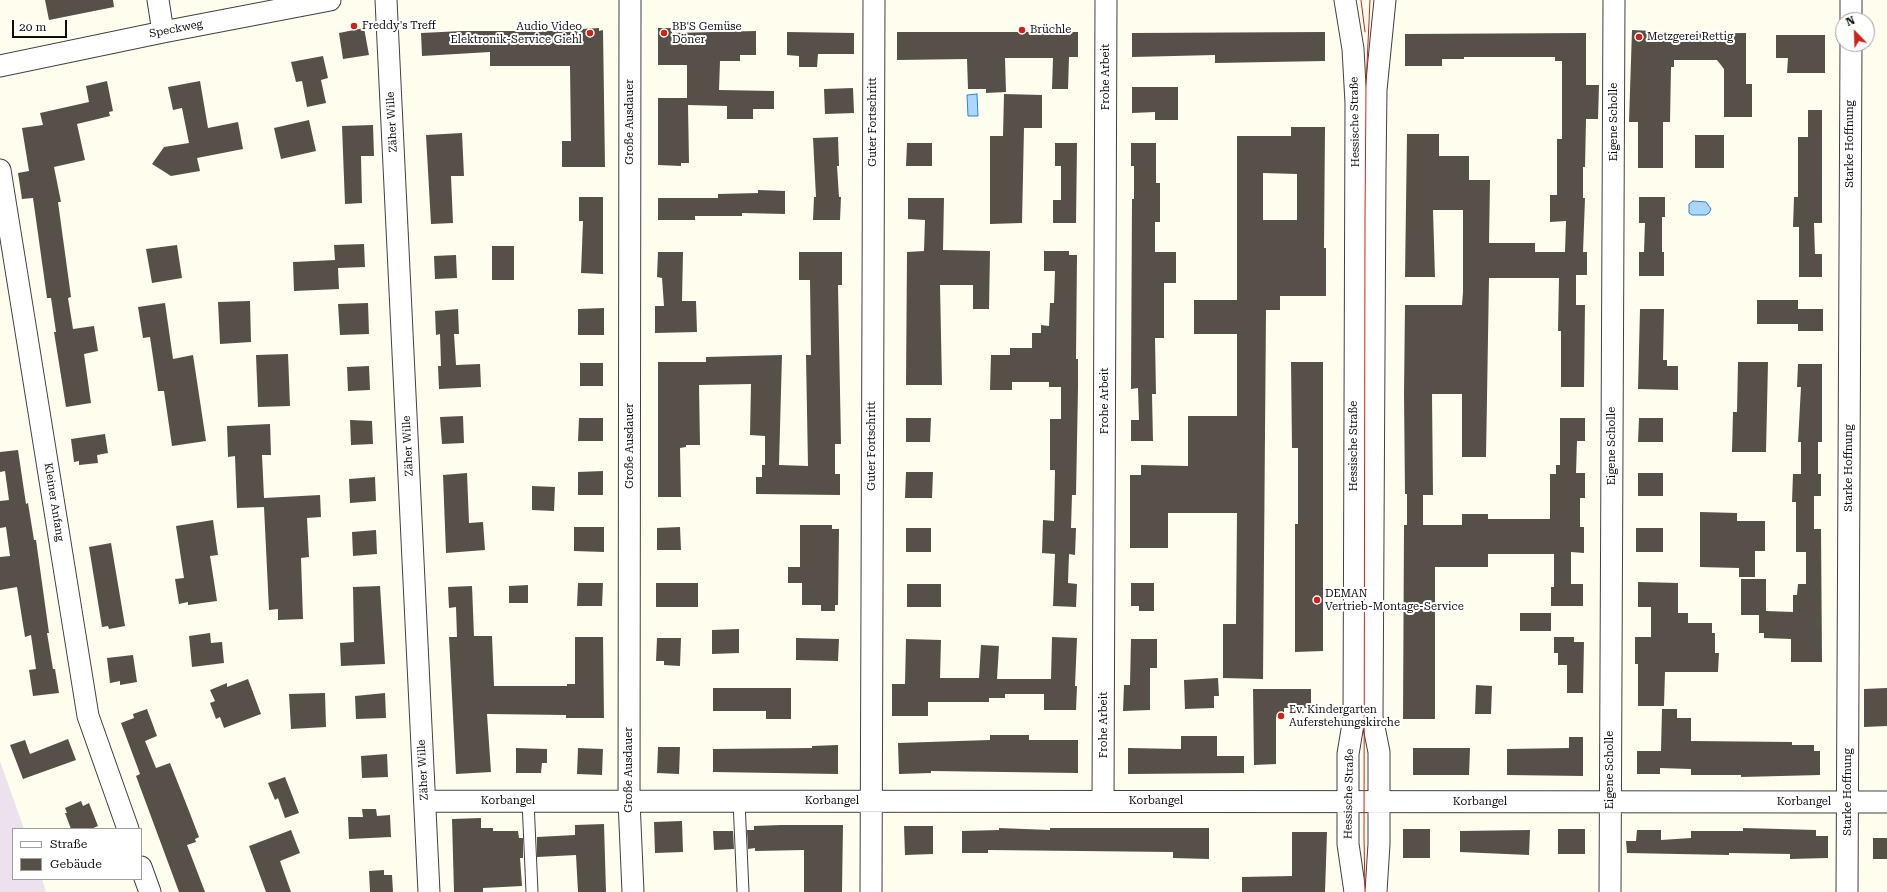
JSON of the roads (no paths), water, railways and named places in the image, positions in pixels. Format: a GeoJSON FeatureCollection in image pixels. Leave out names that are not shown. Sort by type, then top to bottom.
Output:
{"type":"FeatureCollection","features":[{"type":"Feature","properties":{"kind":"street"},"geometry":{"type":"LineString","coordinates":[[158,0],[163,32]]}},
{"type":"Feature","properties":{"kind":"street","name":"Speckweg"},"geometry":{"type":"LineString","coordinates":[[0,66],[163,32],[330,0]]}},
{"type":"Feature","properties":{"kind":"street","name":"Zäher Wille"},"geometry":{"type":"LineString","coordinates":[[386,0],[429,892]]}},
{"type":"Feature","properties":{"kind":"street","name":"Große Ausdauer"},"geometry":{"type":"LineString","coordinates":[[630,0],[629,801],[633,892]]}},
{"type":"Feature","properties":{"kind":"street","name":"Guter Fortschritt"},"geometry":{"type":"LineString","coordinates":[[871,892],[874,0]]}},
{"type":"Feature","properties":{"kind":"street","name":"Frohe Arbeit"},"geometry":{"type":"LineString","coordinates":[[1103,801],[1106,0]]}},
{"type":"Feature","properties":{"kind":"street","name":"Hessische Straße"},"geometry":{"type":"LineString","coordinates":[[1345,0],[1352,49],[1356,103],[1354,718],[1348,754],[1348,844],[1355,892]]}},
{"type":"Feature","properties":{"kind":"street","name":"Hessische Straße"},"geometry":{"type":"LineString","coordinates":[[1376,892],[1379,844],[1379,752],[1372,717],[1375,171],[1376,90],[1385,0]]}},
{"type":"Feature","properties":{"kind":"street","name":"Eigene Scholle"},"geometry":{"type":"LineString","coordinates":[[1610,892],[1614,0]]}},
{"type":"Feature","properties":{"kind":"street"},"geometry":{"type":"LineString","coordinates":[[1851,0],[1851,12]]}},
{"type":"Feature","properties":{"kind":"street","name":"Starke Hoffnung"},"geometry":{"type":"LineString","coordinates":[[1847,892],[1851,52]]}},
{"type":"Feature","properties":{"kind":"street","name":"Kleiner Anfang"},"geometry":{"type":"LineString","coordinates":[[0,170],[88,716],[128,828]]}},
{"type":"Feature","properties":{"kind":"street","name":"Korbangel"},"geometry":{"type":"LineString","coordinates":[[425,801],[1887,802]]}},
{"type":"Feature","properties":{"kind":"street"},"geometry":{"type":"LineString","coordinates":[[142,870],[150,892]]}},
{"type":"Feature","properties":{"kind":"lane"},"geometry":{"type":"LineString","coordinates":[[528,801],[532,892]]}},
{"type":"Feature","properties":{"kind":"lane"},"geometry":{"type":"LineString","coordinates":[[739,801],[743,892]]}},
{"type":"Feature","properties":{"kind":"water"},"geometry":{"type":"Polygon","coordinates":[[[977,94],[978,116],[968,116],[967,95],[977,94]]]}},
{"type":"Feature","properties":{"kind":"water"},"geometry":{"type":"Polygon","coordinates":[[[1693,201],[1706,202],[1711,209],[1709,213],[1706,215],[1692,215],[1689,213],[1689,204],[1693,201]]]}},
{"type":"Feature","properties":{"kind":"tram line"},"geometry":{"type":"LineString","coordinates":[[1361,0],[1365,32]]}},
{"type":"Feature","properties":{"kind":"tram line"},"geometry":{"type":"LineString","coordinates":[[1365,892],[1365,220],[1366,86],[1370,0]]}},
{"type":"Feature","properties":{"kind":"place","name":"Freddy's Treff"},"geometry":{"type":"Point","coordinates":[354,26]}},
{"type":"Feature","properties":{"kind":"place","name":"Brüchle"},"geometry":{"type":"Point","coordinates":[1022,30]}},
{"type":"Feature","properties":{"kind":"place","name":"Audio Video Elektronik-Service Giehl"},"geometry":{"type":"Point","coordinates":[590,33]}},
{"type":"Feature","properties":{"kind":"place","name":"BB'S Gemüse Döner"},"geometry":{"type":"Point","coordinates":[664,33]}},
{"type":"Feature","properties":{"kind":"place","name":"Metzgerei Rettig"},"geometry":{"type":"Point","coordinates":[1639,37]}},
{"type":"Feature","properties":{"kind":"place","name":"DEMAN Vertrieb-Montage-Service"},"geometry":{"type":"Point","coordinates":[1317,600]}},
{"type":"Feature","properties":{"kind":"place","name":"Ev. Kindergarten Auferstehungskirche"},"geometry":{"type":"Point","coordinates":[1281,716]}}]}
